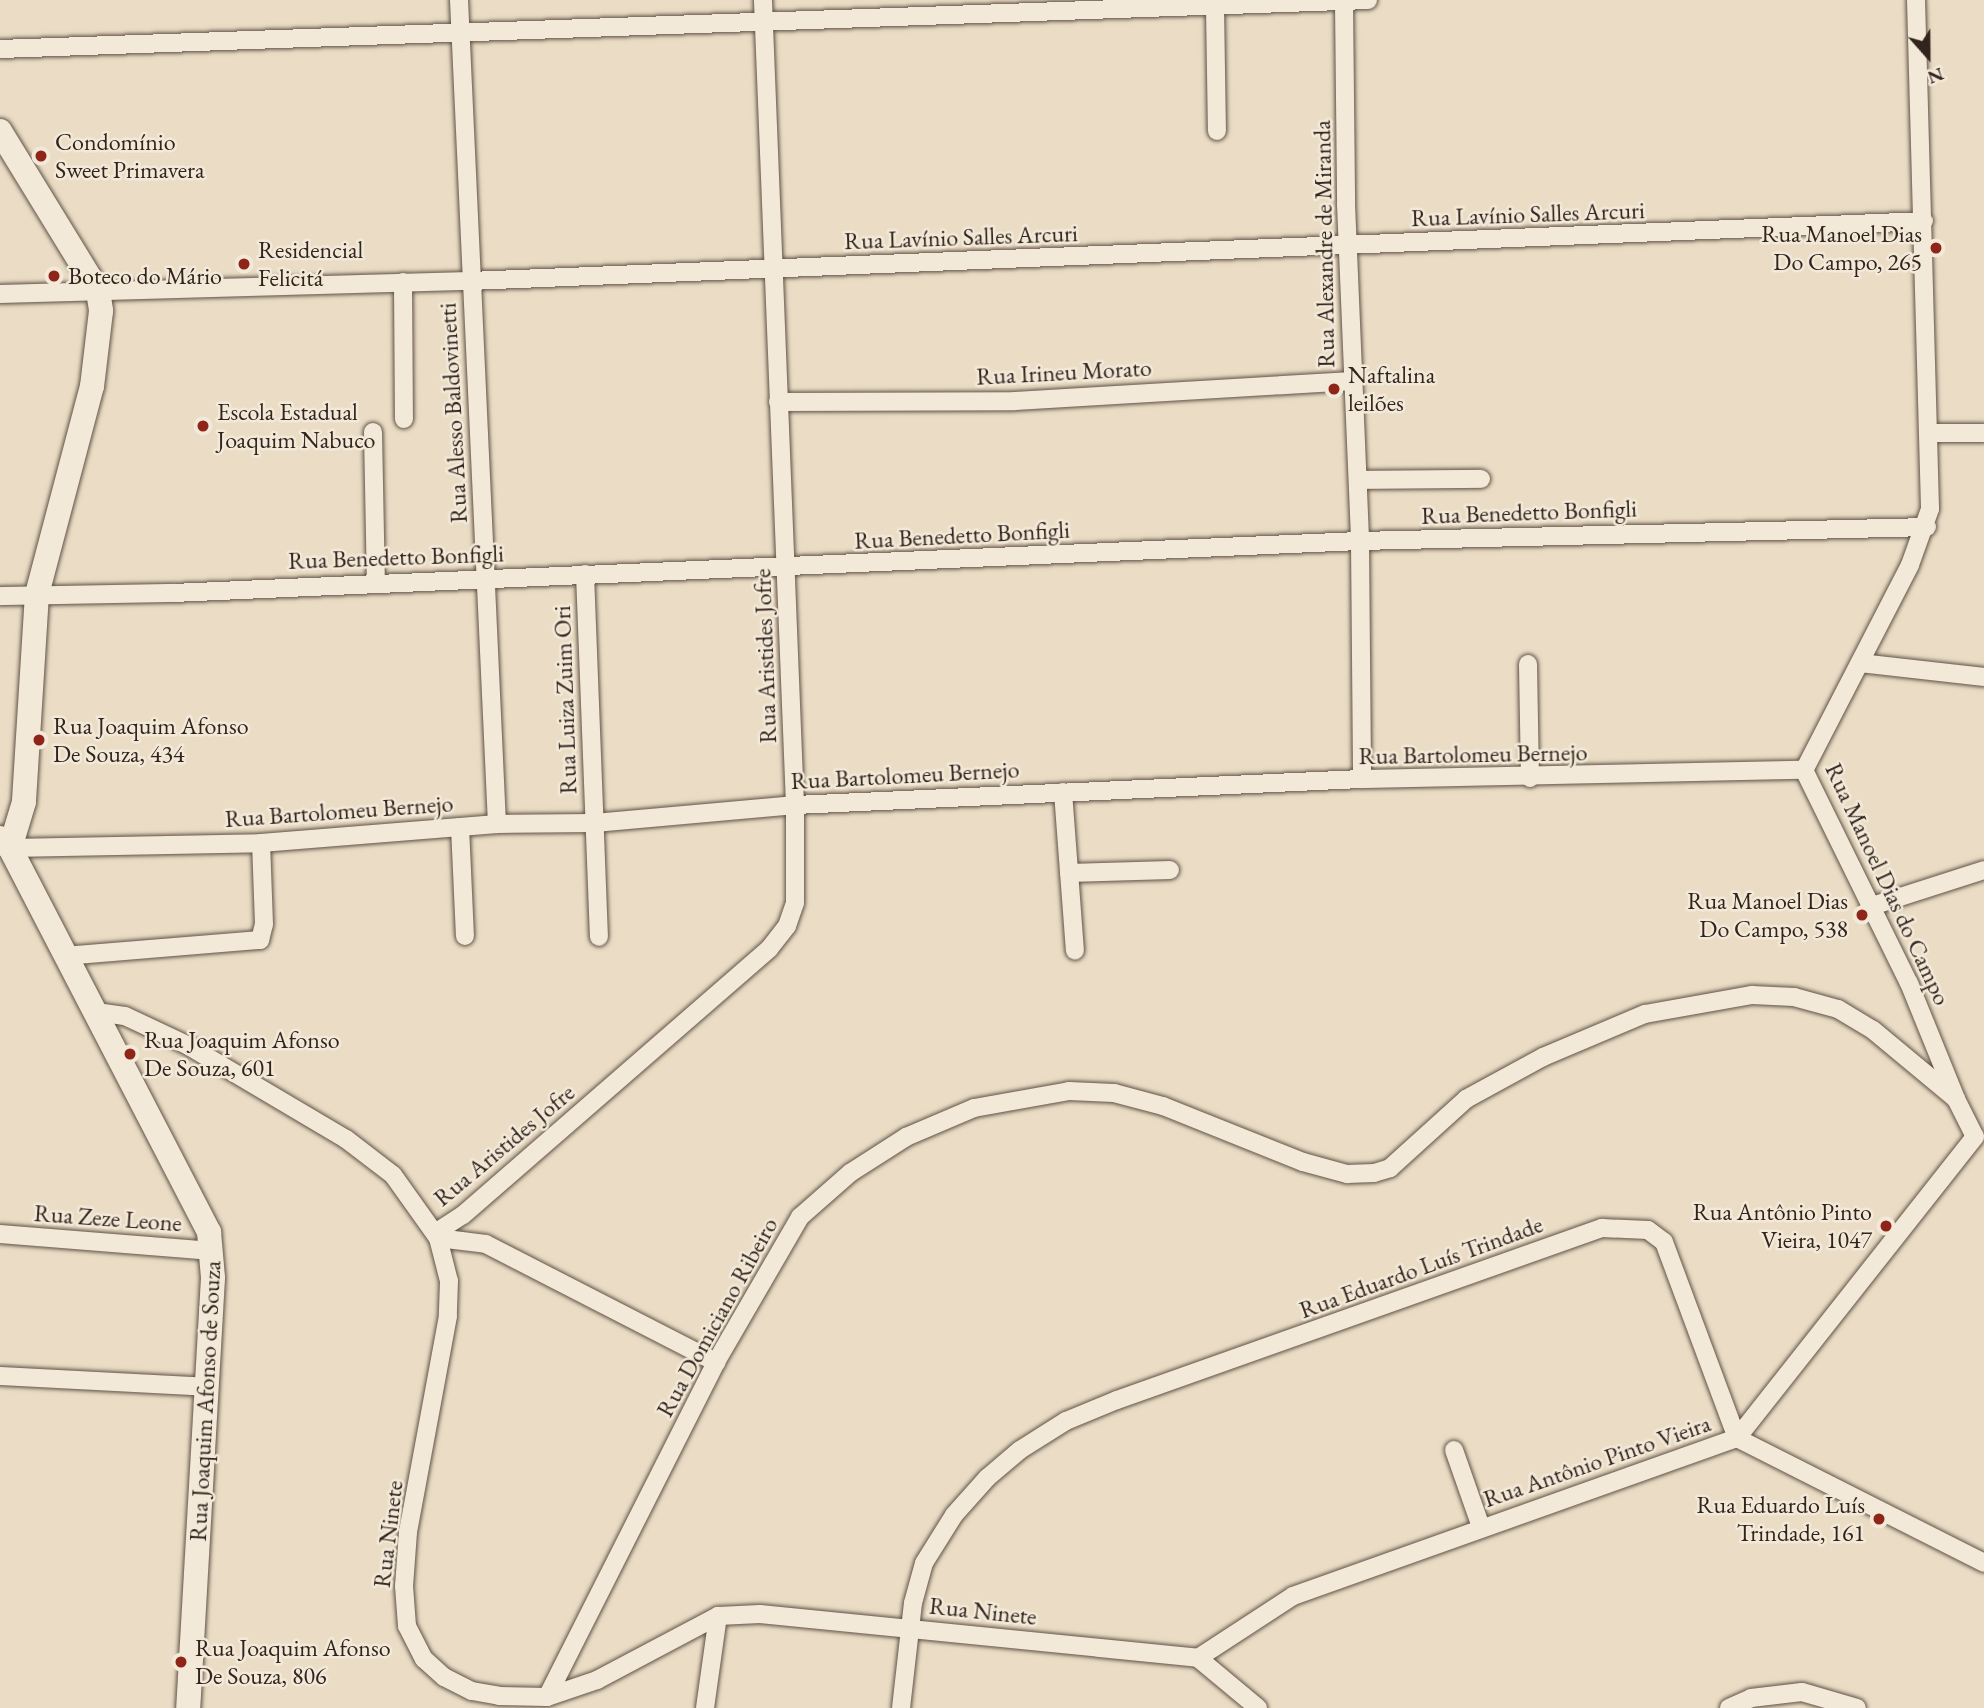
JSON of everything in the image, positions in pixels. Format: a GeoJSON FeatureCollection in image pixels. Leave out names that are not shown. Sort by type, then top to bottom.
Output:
{"type":"FeatureCollection","features":[{"type":"Feature","properties":{"kind":"main road"},"geometry":{"type":"LineString","coordinates":[[0,131],[99,291],[101,311],[92,386],[37,594],[24,802],[5,843]]}},
{"type":"Feature","properties":{"kind":"main road","name":"Rua Joaquim Afonso de Souza"},"geometry":{"type":"LineString","coordinates":[[5,843],[201,1213],[212,1251],[207,1387],[188,1708]]}},
{"type":"Feature","properties":{"kind":"street","name":"Rua Alesso Baldovinetti"},"geometry":{"type":"LineString","coordinates":[[459,0],[497,824]]}},
{"type":"Feature","properties":{"kind":"street","name":"Rua Aristides Jofre"},"geometry":{"type":"LineString","coordinates":[[437,1235],[769,949],[786,926],[794,903],[795,805],[763,0]]}},
{"type":"Feature","properties":{"kind":"street"},"geometry":{"type":"LineString","coordinates":[[0,49],[764,24],[929,7],[1077,4],[1215,7],[1368,0]]}},
{"type":"Feature","properties":{"kind":"street","name":"Rua Manoel Dias do Campo"},"geometry":{"type":"LineString","coordinates":[[1916,0],[1930,433],[1927,527],[1804,771],[1919,1006],[1956,1099]]}},
{"type":"Feature","properties":{"kind":"street","name":"Rua Alexandre de Miranda"},"geometry":{"type":"LineString","coordinates":[[1344,2],[1352,382],[1359,480],[1362,779]]}},
{"type":"Feature","properties":{"kind":"street"},"geometry":{"type":"LineString","coordinates":[[1215,7],[1217,131]]}},
{"type":"Feature","properties":{"kind":"street","name":"Rua Lavínio Salles Arcuri"},"geometry":{"type":"LineString","coordinates":[[0,294],[772,270],[1924,221]]}},
{"type":"Feature","properties":{"kind":"street"},"geometry":{"type":"LineString","coordinates":[[403,282],[404,419]]}},
{"type":"Feature","properties":{"kind":"street","name":"Rua Irineu Morato"},"geometry":{"type":"LineString","coordinates":[[778,402],[1016,401],[1352,382]]}},
{"type":"Feature","properties":{"kind":"street"},"geometry":{"type":"LineString","coordinates":[[373,432],[376,582]]}},
{"type":"Feature","properties":{"kind":"street"},"geometry":{"type":"LineString","coordinates":[[1930,433],[1984,433]]}},
{"type":"Feature","properties":{"kind":"street"},"geometry":{"type":"LineString","coordinates":[[1359,480],[1481,479]]}},
{"type":"Feature","properties":{"kind":"street","name":"Rua Benedetto Bonfigli"},"geometry":{"type":"LineString","coordinates":[[0,596],[173,593],[376,582],[1360,541],[1927,527]]}},
{"type":"Feature","properties":{"kind":"street","name":"Rua Luiza Zuim Ori"},"geometry":{"type":"LineString","coordinates":[[585,574],[599,937]]}},
{"type":"Feature","properties":{"kind":"street"},"geometry":{"type":"LineString","coordinates":[[1860,663],[1984,677]]}},
{"type":"Feature","properties":{"kind":"street"},"geometry":{"type":"LineString","coordinates":[[1528,664],[1530,778]]}},
{"type":"Feature","properties":{"kind":"street","name":"Rua Bartolomeu Bernejo"},"geometry":{"type":"LineString","coordinates":[[5,843],[261,843],[497,824],[595,823],[795,805],[1063,792],[1362,779],[1804,771]]}},
{"type":"Feature","properties":{"kind":"street"},"geometry":{"type":"LineString","coordinates":[[1063,792],[1075,951]]}},
{"type":"Feature","properties":{"kind":"street"},"geometry":{"type":"LineString","coordinates":[[460,827],[465,936]]}},
{"type":"Feature","properties":{"kind":"street"},"geometry":{"type":"LineString","coordinates":[[64,956],[260,940],[264,924],[261,843]]}},
{"type":"Feature","properties":{"kind":"street"},"geometry":{"type":"LineString","coordinates":[[1069,873],[1170,870]]}},
{"type":"Feature","properties":{"kind":"street"},"geometry":{"type":"LineString","coordinates":[[1869,907],[1984,870]]}},
{"type":"Feature","properties":{"kind":"street","name":"Rua Domiciano Ribeiro"},"geometry":{"type":"LineString","coordinates":[[547,1697],[716,1362],[800,1217],[850,1173],[906,1137],[974,1108],[1018,1097],[1069,1091],[1114,1093],[1163,1106],[1303,1162],[1347,1174],[1374,1173],[1390,1168],[1466,1099],[1543,1058],[1645,1014],[1752,995],[1794,997],[1838,1009],[1873,1030],[1956,1099],[1979,1137]]}},
{"type":"Feature","properties":{"kind":"street","name":"Rua Ninete"},"geometry":{"type":"LineString","coordinates":[[96,1012],[125,1016],[187,1045],[346,1139],[393,1175],[437,1235],[449,1281],[448,1316],[408,1532],[404,1586],[407,1626],[425,1659],[444,1677],[485,1694],[547,1697],[597,1680],[718,1616],[760,1614],[1198,1658]]}},
{"type":"Feature","properties":{"kind":"street","name":"Rua Antônio Pinto Vieira"},"geometry":{"type":"LineString","coordinates":[[1198,1658],[1293,1596],[1737,1438],[1979,1137]]}},
{"type":"Feature","properties":{"kind":"street","name":"Rua Eduardo Luís Trindade"},"geometry":{"type":"LineString","coordinates":[[901,1708],[913,1603],[925,1563],[954,1515],[1012,1457],[1066,1421],[1602,1228],[1648,1230],[1664,1242],[1737,1438]]}},
{"type":"Feature","properties":{"kind":"street","name":"Rua Zeze Leone"},"geometry":{"type":"LineString","coordinates":[[0,1234],[212,1251]]}},
{"type":"Feature","properties":{"kind":"street"},"geometry":{"type":"LineString","coordinates":[[437,1235],[486,1244],[716,1362]]}},
{"type":"Feature","properties":{"kind":"street"},"geometry":{"type":"LineString","coordinates":[[0,1376],[207,1387]]}},
{"type":"Feature","properties":{"kind":"street"},"geometry":{"type":"LineString","coordinates":[[1737,1438],[1984,1563]]}},
{"type":"Feature","properties":{"kind":"street"},"geometry":{"type":"LineString","coordinates":[[1454,1450],[1481,1527]]}},
{"type":"Feature","properties":{"kind":"street"},"geometry":{"type":"LineString","coordinates":[[705,1708],[718,1616]]}},
{"type":"Feature","properties":{"kind":"street"},"geometry":{"type":"LineString","coordinates":[[1198,1658],[1258,1708]]}},
{"type":"Feature","properties":{"kind":"street"},"geometry":{"type":"LineString","coordinates":[[1729,1708],[1751,1698],[1802,1692],[1857,1708]]}},
{"type":"Feature","properties":{"kind":"place","name":"Condomínio Sweet Primavera"},"geometry":{"type":"Point","coordinates":[41,156]}},
{"type":"Feature","properties":{"kind":"place","name":"Rua Manoel Dias Do Campo, 265"},"geometry":{"type":"Point","coordinates":[1936,248]}},
{"type":"Feature","properties":{"kind":"place","name":"Residencial Felicitá"},"geometry":{"type":"Point","coordinates":[244,264]}},
{"type":"Feature","properties":{"kind":"place","name":"Boteco do Mário"},"geometry":{"type":"Point","coordinates":[54,276]}},
{"type":"Feature","properties":{"kind":"place","name":"Naftalina leilões"},"geometry":{"type":"Point","coordinates":[1334,389]}},
{"type":"Feature","properties":{"kind":"place","name":"Escola Estadual Joaquim Nabuco"},"geometry":{"type":"Point","coordinates":[203,426]}},
{"type":"Feature","properties":{"kind":"place","name":"Rua Joaquim Afonso De Souza, 434"},"geometry":{"type":"Point","coordinates":[39,740]}},
{"type":"Feature","properties":{"kind":"place","name":"Rua Manoel Dias Do Campo, 538"},"geometry":{"type":"Point","coordinates":[1862,915]}},
{"type":"Feature","properties":{"kind":"place","name":"Rua Joaquim Afonso De Souza, 601"},"geometry":{"type":"Point","coordinates":[130,1054]}},
{"type":"Feature","properties":{"kind":"place","name":"Rua Antônio Pinto Vieira, 1047"},"geometry":{"type":"Point","coordinates":[1886,1226]}},
{"type":"Feature","properties":{"kind":"place","name":"Rua Eduardo Luís Trindade, 161"},"geometry":{"type":"Point","coordinates":[1879,1519]}},
{"type":"Feature","properties":{"kind":"place","name":"Rua Joaquim Afonso De Souza, 806"},"geometry":{"type":"Point","coordinates":[181,1662]}}]}
